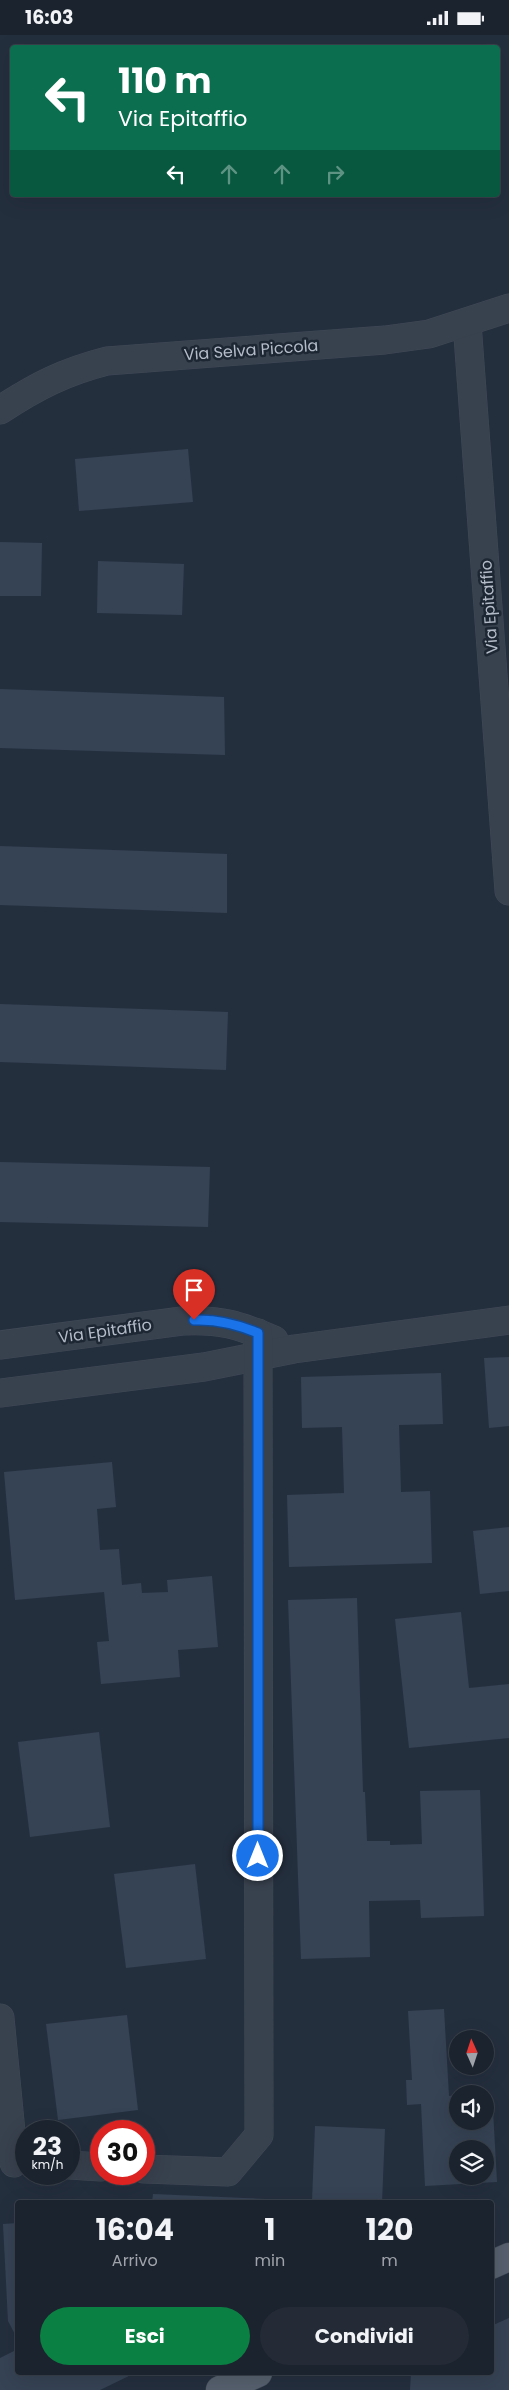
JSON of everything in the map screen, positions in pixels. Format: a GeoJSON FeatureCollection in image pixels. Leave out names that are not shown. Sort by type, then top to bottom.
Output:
{"type":"FeatureCollection","features":[{"type":"Feature","properties":{"kind":"main road"},"geometry":{"type":"LineString","coordinates":[[494,2264],[509,2257]]}},
{"type":"Feature","properties":{"kind":"main road"},"geometry":{"type":"LineString","coordinates":[[220,2390],[254,2375]]}},
{"type":"Feature","properties":{"kind":"street","name":"Via Selva Piccola"},"geometry":{"type":"LineString","coordinates":[[0,410],[48,381],[78,368],[106,361],[385,340],[429,334],[509,309]]}},
{"type":"Feature","properties":{"kind":"street","name":"Via Epitaffio"},"geometry":{"type":"LineString","coordinates":[[467,323],[503,710],[509,891]]}},
{"type":"Feature","properties":{"kind":"street","name":"Via Epitaffio"},"geometry":{"type":"LineString","coordinates":[[0,1345],[199,1320],[236,1324],[258,1345],[294,1349],[509,1320]]}},
{"type":"Feature","properties":{"kind":"street"},"geometry":{"type":"LineString","coordinates":[[0,1393],[194,1368],[258,1345],[259,2135],[228,2172],[155,2169]]}},
{"type":"Feature","properties":{"kind":"street"},"geometry":{"type":"LineString","coordinates":[[0,2018],[13,2163]]}},
{"type":"Feature","properties":{"kind":"building"},"geometry":{"type":"Polygon","coordinates":[[[188,449],[193,502],[79,511],[75,459],[188,449]]]}},
{"type":"Feature","properties":{"kind":"building"},"geometry":{"type":"Polygon","coordinates":[[[0,542],[42,543],[41,596],[0,596],[0,542]]]}},
{"type":"Feature","properties":{"kind":"building"},"geometry":{"type":"Polygon","coordinates":[[[98,561],[184,564],[182,615],[97,613],[98,561]]]}},
{"type":"Feature","properties":{"kind":"building"},"geometry":{"type":"Polygon","coordinates":[[[0,689],[224,697],[225,755],[0,748],[0,689]]]}},
{"type":"Feature","properties":{"kind":"building"},"geometry":{"type":"Polygon","coordinates":[[[0,846],[227,854],[227,913],[0,905],[0,846]]]}},
{"type":"Feature","properties":{"kind":"building"},"geometry":{"type":"Polygon","coordinates":[[[0,1004],[228,1012],[226,1070],[0,1062],[0,1004]]]}},
{"type":"Feature","properties":{"kind":"building"},"geometry":{"type":"Polygon","coordinates":[[[0,1162],[210,1167],[208,1227],[0,1222],[0,1162]]]}},
{"type":"Feature","properties":{"kind":"building"},"geometry":{"type":"Polygon","coordinates":[[[509,1357],[509,1426],[489,1428],[484,1358],[509,1357]]]}},
{"type":"Feature","properties":{"kind":"building"},"geometry":{"type":"Polygon","coordinates":[[[441,1373],[443,1424],[399,1425],[401,1492],[430,1491],[432,1563],[289,1567],[287,1495],[344,1493],[342,1427],[302,1428],[301,1377],[441,1373]]]}},
{"type":"Feature","properties":{"kind":"building"},"geometry":{"type":"Polygon","coordinates":[[[112,1462],[116,1507],[97,1509],[100,1550],[119,1549],[122,1585],[141,1583],[142,1593],[168,1592],[167,1580],[212,1576],[218,1647],[178,1650],[180,1677],[101,1684],[97,1642],[109,1641],[104,1592],[15,1600],[4,1472],[112,1462]]]}},
{"type":"Feature","properties":{"kind":"building"},"geometry":{"type":"Polygon","coordinates":[[[509,1527],[509,1591],[480,1594],[473,1531],[509,1527]]]}},
{"type":"Feature","properties":{"kind":"building"},"geometry":{"type":"Polygon","coordinates":[[[357,1598],[363,1792],[365,1792],[367,1841],[390,1841],[390,1845],[422,1844],[420,1791],[480,1790],[484,1916],[421,1918],[420,1900],[369,1901],[370,1957],[301,1959],[288,1600],[357,1598]]]}},
{"type":"Feature","properties":{"kind":"building"},"geometry":{"type":"Polygon","coordinates":[[[461,1612],[469,1688],[509,1684],[509,1738],[409,1748],[395,1619],[461,1612]]]}},
{"type":"Feature","properties":{"kind":"building"},"geometry":{"type":"Polygon","coordinates":[[[99,1732],[110,1827],[30,1837],[18,1742],[99,1732]]]}},
{"type":"Feature","properties":{"kind":"building"},"geometry":{"type":"Polygon","coordinates":[[[195,1864],[206,1959],[126,1968],[114,1874],[195,1864]]]}},
{"type":"Feature","properties":{"kind":"building"},"geometry":{"type":"Polygon","coordinates":[[[444,2009],[449,2130],[494,2130],[494,2128],[497,2182],[494,2182],[494,2140],[449,2140],[449,2185],[425,2186],[421,2104],[407,2105],[406,2080],[412,2080],[408,2011],[444,2009]]]}},
{"type":"Feature","properties":{"kind":"building"},"geometry":{"type":"Polygon","coordinates":[[[127,2015],[138,2110],[58,2120],[46,2024],[127,2015]]]}},
{"type":"Feature","properties":{"kind":"building"},"geometry":{"type":"Polygon","coordinates":[[[315,2126],[385,2129],[382,2200],[312,2200],[315,2126]]]}},
{"type":"Feature","properties":{"kind":"building"},"geometry":{"type":"Polygon","coordinates":[[[153,2194],[289,2200],[152,2200],[153,2194]]]}},
{"type":"Feature","properties":{"kind":"building"},"geometry":{"type":"Polygon","coordinates":[[[15,2223],[15,2334],[8,2321],[3,2224],[15,2223]]]}},
{"type":"Feature","properties":{"kind":"building"},"geometry":{"type":"Polygon","coordinates":[[[509,2318],[509,2390],[410,2390],[411,2375],[494,2375],[494,2325],[509,2318]]]}},
{"type":"Feature","properties":{"kind":"building"},"geometry":{"type":"Polygon","coordinates":[[[15,2350],[15,2375],[131,2375],[100,2390],[0,2390],[0,2358],[15,2350]]]}},
{"type":"Feature","properties":{"kind":"route"},"geometry":{"type":"LineString","coordinates":[[194,1320],[207,1319],[236,1324],[258,1333],[258,1856]]}}]}
